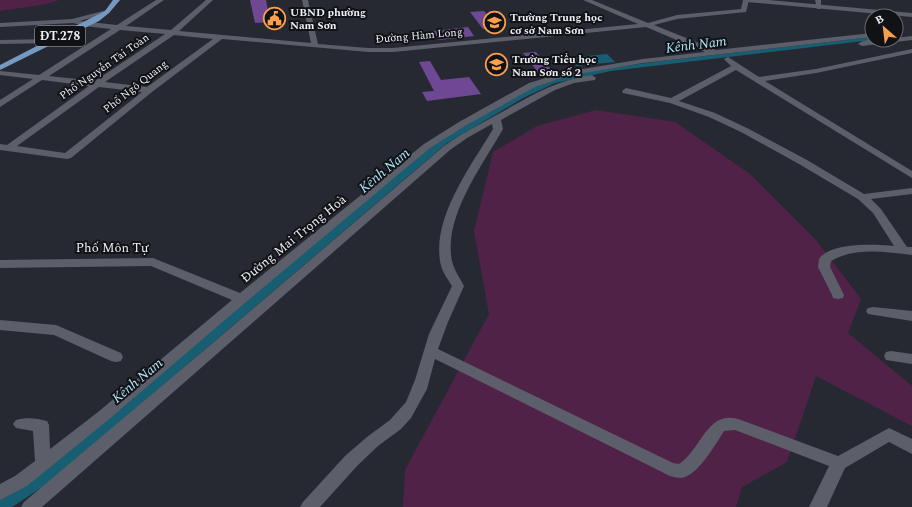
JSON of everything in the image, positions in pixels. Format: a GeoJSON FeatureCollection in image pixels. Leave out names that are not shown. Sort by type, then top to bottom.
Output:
{"type":"FeatureCollection","features":[{"type":"Feature","properties":{"kind":"main road","name":"ĐT.278"},"geometry":{"type":"LineString","coordinates":[[0,68],[107,12],[117,0]]}},
{"type":"Feature","properties":{"kind":"street"},"geometry":{"type":"LineString","coordinates":[[0,104],[160,0]]}},
{"type":"Feature","properties":{"kind":"street","name":"Phố Nguyễn Tài Toàn"},"geometry":{"type":"LineString","coordinates":[[4,148],[173,32],[210,0]]}},
{"type":"Feature","properties":{"kind":"street"},"geometry":{"type":"LineString","coordinates":[[305,0],[315,46]]}},
{"type":"Feature","properties":{"kind":"street"},"geometry":{"type":"LineString","coordinates":[[586,0],[714,53]]}},
{"type":"Feature","properties":{"kind":"street","name":"Đường Hàm Long"},"geometry":{"type":"LineString","coordinates":[[73,21],[84,24],[315,46],[368,50],[393,50],[647,25],[677,17],[744,10],[747,0]]}},
{"type":"Feature","properties":{"kind":"street"},"geometry":{"type":"LineString","coordinates":[[747,0],[819,4],[912,16]]}},
{"type":"Feature","properties":{"kind":"street","name":"Đường Hàm Long"},"geometry":{"type":"LineString","coordinates":[[0,25],[73,21],[107,12]]}},
{"type":"Feature","properties":{"kind":"street","name":"Đường Mai Trọng Hoà"},"geometry":{"type":"LineString","coordinates":[[0,493],[21,481],[103,416],[241,299],[427,146],[532,85],[565,74],[644,61],[864,36]]}},
{"type":"Feature","properties":{"kind":"street","name":"Phố Ngô Quang"},"geometry":{"type":"LineString","coordinates":[[4,148],[67,156],[149,90],[220,37]]}},
{"type":"Feature","properties":{"kind":"street"},"geometry":{"type":"LineString","coordinates":[[0,42],[52,41]]}},
{"type":"Feature","properties":{"kind":"street"},"geometry":{"type":"LineString","coordinates":[[30,507],[389,200],[436,156],[456,141],[552,88],[573,81],[632,71],[732,63],[864,44]]}},
{"type":"Feature","properties":{"kind":"street"},"geometry":{"type":"LineString","coordinates":[[758,80],[816,71],[912,51]]}},
{"type":"Feature","properties":{"kind":"street"},"geometry":{"type":"LineString","coordinates":[[732,63],[912,175]]}},
{"type":"Feature","properties":{"kind":"street"},"geometry":{"type":"LineString","coordinates":[[672,100],[732,63]]}},
{"type":"Feature","properties":{"kind":"street"},"geometry":{"type":"LineString","coordinates":[[0,73],[149,90]]}},
{"type":"Feature","properties":{"kind":"street"},"geometry":{"type":"LineString","coordinates":[[626,91],[672,100],[712,115],[744,130],[804,162],[862,197],[878,212],[907,250]]}},
{"type":"Feature","properties":{"kind":"street"},"geometry":{"type":"LineString","coordinates":[[310,507],[330,482],[350,462],[367,446],[398,424],[411,405],[419,389],[436,333],[458,286],[446,262],[444,238],[449,217],[483,153],[498,129],[496,119]]}},
{"type":"Feature","properties":{"kind":"street"},"geometry":{"type":"LineString","coordinates":[[862,197],[912,191]]}},
{"type":"Feature","properties":{"kind":"street"},"geometry":{"type":"LineString","coordinates":[[838,295],[824,267],[825,259],[830,255],[855,249],[907,250]]}},
{"type":"Feature","properties":{"kind":"street","name":"Phố Môn Tự"},"geometry":{"type":"LineString","coordinates":[[0,264],[153,262],[241,299]]}},
{"type":"Feature","properties":{"kind":"street"},"geometry":{"type":"LineString","coordinates":[[873,311],[912,316]]}},
{"type":"Feature","properties":{"kind":"street"},"geometry":{"type":"LineString","coordinates":[[0,325],[56,330],[116,357]]}},
{"type":"Feature","properties":{"kind":"street"},"geometry":{"type":"LineString","coordinates":[[431,351],[670,469],[681,471],[690,465],[706,447],[718,427],[725,424],[736,424],[839,462]]}},
{"type":"Feature","properties":{"kind":"street"},"geometry":{"type":"LineString","coordinates":[[891,356],[912,359]]}},
{"type":"Feature","properties":{"kind":"street"},"geometry":{"type":"LineString","coordinates":[[22,424],[41,425],[44,463]]}},
{"type":"Feature","properties":{"kind":"street"},"geometry":{"type":"LineString","coordinates":[[818,507],[839,462],[889,434],[912,447]]}},
{"type":"Feature","properties":{"kind":"shaded area"},"geometry":{"type":"Polygon","coordinates":[[[0,0],[59,0],[47,4],[0,11],[0,0]]]}},
{"type":"Feature","properties":{"kind":"shaded area"},"geometry":{"type":"Polygon","coordinates":[[[596,110],[675,122],[750,174],[816,240],[861,299],[848,333],[912,386],[912,426],[816,376],[787,462],[742,487],[736,507],[403,507],[405,470],[489,314],[474,231],[493,152],[537,126],[596,110]]]}},
{"type":"Feature","properties":{"kind":"water","name":"Kênh Nam"},"geometry":{"type":"Polygon","coordinates":[[[864,38],[864,41],[611,71],[555,83],[523,98],[447,143],[47,484],[12,507],[0,507],[0,499],[438,141],[535,86],[565,75],[661,61],[864,38]]]}},
{"type":"Feature","properties":{"kind":"water"},"geometry":{"type":"Polygon","coordinates":[[[607,54],[615,62],[576,66],[568,58],[607,54]]]}},
{"type":"Feature","properties":{"kind":"building"},"geometry":{"type":"Polygon","coordinates":[[[250,0],[266,0],[270,22],[255,23],[250,0]]]}},
{"type":"Feature","properties":{"kind":"building"},"geometry":{"type":"Polygon","coordinates":[[[484,11],[498,27],[483,29],[470,12],[484,11]]]}},
{"type":"Feature","properties":{"kind":"building"},"geometry":{"type":"Polygon","coordinates":[[[468,27],[474,36],[439,40],[433,31],[468,27]]]}},
{"type":"Feature","properties":{"kind":"building"},"geometry":{"type":"Polygon","coordinates":[[[536,52],[555,74],[540,75],[523,53],[536,52]]]}},
{"type":"Feature","properties":{"kind":"building"},"geometry":{"type":"Polygon","coordinates":[[[430,61],[441,80],[469,77],[481,94],[427,101],[422,92],[434,91],[419,62],[430,61]]]}},
{"type":"Feature","properties":{"kind":"place","name":"UBND phường Nam Sơn"},"geometry":{"type":"Point","coordinates":[274,18]}},
{"type":"Feature","properties":{"kind":"place","name":"Trường Trung học cơ sở Nam Sơn"},"geometry":{"type":"Point","coordinates":[495,23]}},
{"type":"Feature","properties":{"kind":"place","name":"Trường Tiểu học Nam Sơn số 2"},"geometry":{"type":"Point","coordinates":[497,65]}}]}
